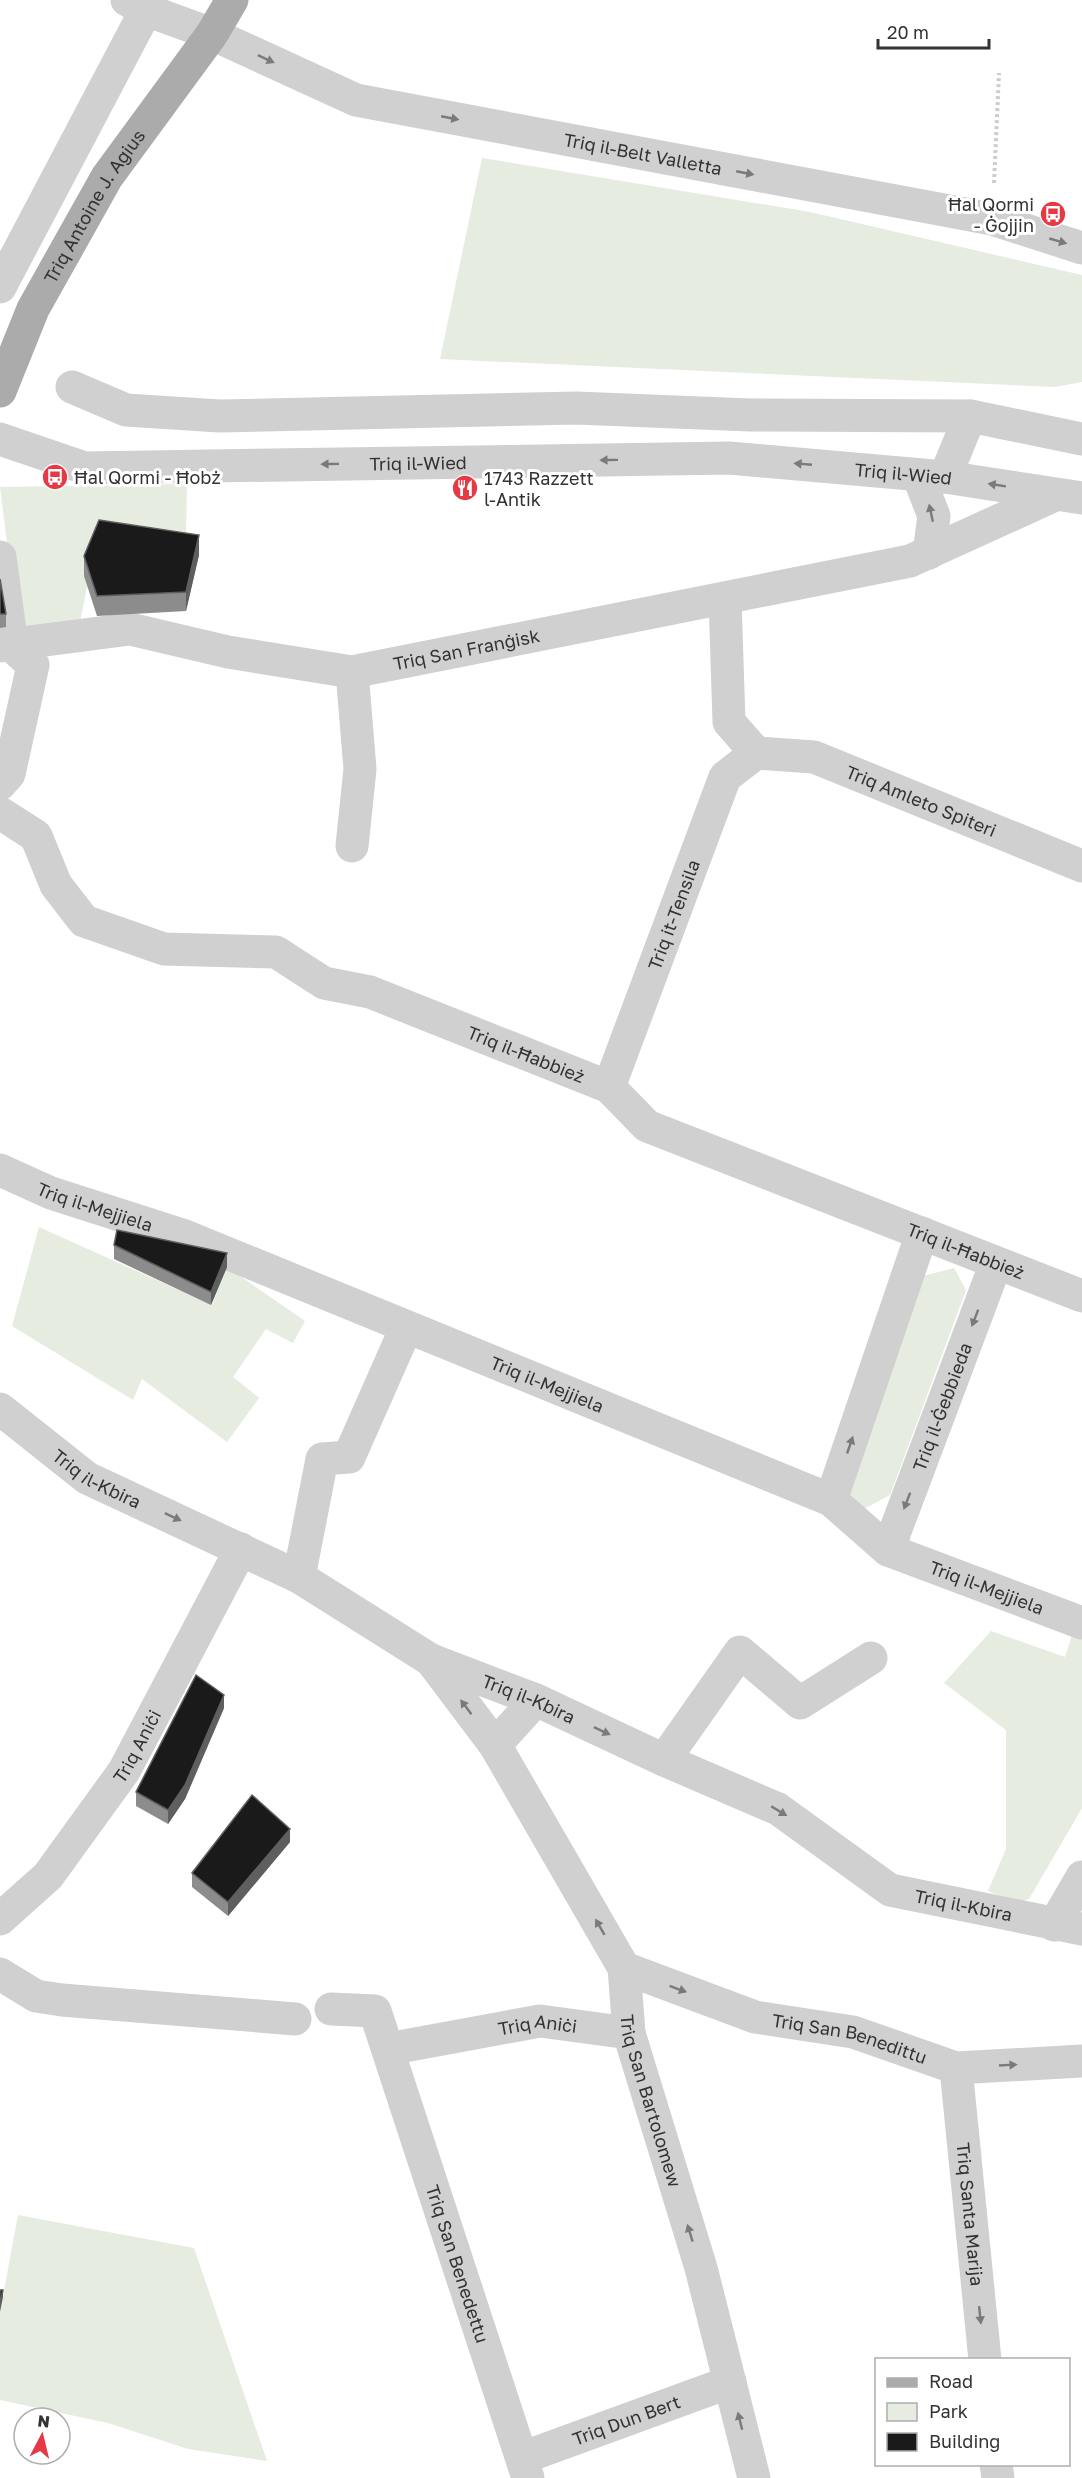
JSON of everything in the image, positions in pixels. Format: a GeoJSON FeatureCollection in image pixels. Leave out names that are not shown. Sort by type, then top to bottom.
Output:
{"type":"FeatureCollection","features":[{"type":"Feature","properties":{"kind":"main road","name":"Triq Antoine J. Agius"},"geometry":{"type":"LineString","coordinates":[[0,391],[33,309],[106,177],[212,34],[232,0]]}},
{"type":"Feature","properties":{"kind":"street","name":"Triq il-Belt Valletta"},"geometry":{"type":"LineString","coordinates":[[136,5],[212,34],[356,100],[993,219],[1082,248]]}},
{"type":"Feature","properties":{"kind":"street"},"geometry":{"type":"LineString","coordinates":[[33,309],[0,289],[136,5]]}},
{"type":"Feature","properties":{"kind":"street"},"geometry":{"type":"LineString","coordinates":[[72,387],[126,410],[220,416],[576,408],[750,415],[970,416],[1082,439]]}},
{"type":"Feature","properties":{"kind":"street"},"geometry":{"type":"LineString","coordinates":[[929,553],[934,516],[932,476],[970,416]]}},
{"type":"Feature","properties":{"kind":"street","name":"Triq il-Wied"},"geometry":{"type":"LineString","coordinates":[[0,439],[85,468],[729,458],[932,476],[1068,496]]}},
{"type":"Feature","properties":{"kind":"street","name":"Triq San Franġisk"},"geometry":{"type":"LineString","coordinates":[[6,646],[130,629],[228,652],[352,672],[910,561],[1068,496]]}},
{"type":"Feature","properties":{"kind":"street"},"geometry":{"type":"LineString","coordinates":[[0,557],[6,646],[33,665],[9,774],[0,784]]}},
{"type":"Feature","properties":{"kind":"street"},"geometry":{"type":"LineString","coordinates":[[725,599],[729,722],[756,753]]}},
{"type":"Feature","properties":{"kind":"street"},"geometry":{"type":"LineString","coordinates":[[352,672],[360,769],[352,846]]}},
{"type":"Feature","properties":{"kind":"street","name":"Triq Amleto Spiteri"},"geometry":{"type":"LineString","coordinates":[[756,753],[814,757],[1082,866]]}},
{"type":"Feature","properties":{"kind":"street","name":"Triq it-Tensila"},"geometry":{"type":"LineString","coordinates":[[609,1087],[725,777],[756,753]]}},
{"type":"Feature","properties":{"kind":"street","name":"Triq il-Ħabbież"},"geometry":{"type":"LineString","coordinates":[[0,813],[36,837],[56,885],[84,921],[164,949],[276,952],[324,983],[370,992],[609,1087],[647,1126],[1082,1296]]}},
{"type":"Feature","properties":{"kind":"street","name":"Triq il-Mejjiela"},"geometry":{"type":"LineString","coordinates":[[0,1170],[51,1193],[185,1236],[831,1500],[888,1550],[1082,1623]]}},
{"type":"Feature","properties":{"kind":"street"},"geometry":{"type":"LineString","coordinates":[[831,1500],[922,1233]]}},
{"type":"Feature","properties":{"kind":"street","name":"Triq il-Ġebbieda"},"geometry":{"type":"LineString","coordinates":[[888,1550],[996,1263]]}},
{"type":"Feature","properties":{"kind":"street"},"geometry":{"type":"LineString","coordinates":[[298,1577],[322,1459],[349,1457],[406,1328]]}},
{"type":"Feature","properties":{"kind":"street","name":"Triq il-Kbira"},"geometry":{"type":"LineString","coordinates":[[7,1420],[87,1478],[298,1577],[431,1660],[536,1700],[664,1760],[778,1809],[890,1890],[1068,1927]]}},
{"type":"Feature","properties":{"kind":"street","name":"Triq Aniċi"},"geometry":{"type":"LineString","coordinates":[[0,1919],[48,1876],[124,1771],[241,1549]]}},
{"type":"Feature","properties":{"kind":"street"},"geometry":{"type":"LineString","coordinates":[[664,1760],[740,1652],[800,1703],[870,1658]]}},
{"type":"Feature","properties":{"kind":"street","name":"Triq San Bartolomew"},"geometry":{"type":"LineString","coordinates":[[431,1660],[495,1745],[624,1968],[629,2033],[701,2268],[754,2478]]}},
{"type":"Feature","properties":{"kind":"street"},"geometry":{"type":"LineString","coordinates":[[495,1745],[536,1700]]}},
{"type":"Feature","properties":{"kind":"street"},"geometry":{"type":"LineString","coordinates":[[1068,1927],[1082,1877]]}},
{"type":"Feature","properties":{"kind":"street","name":"Triq San Benedittu"},"geometry":{"type":"LineString","coordinates":[[624,1968],[754,2017],[853,2032],[956,2068],[1082,2061]]}},
{"type":"Feature","properties":{"kind":"street"},"geometry":{"type":"LineString","coordinates":[[0,1974],[36,1996],[62,2000],[296,2019]]}},
{"type":"Feature","properties":{"kind":"street"},"geometry":{"type":"LineString","coordinates":[[331,2009],[375,2011],[388,2049]]}},
{"type":"Feature","properties":{"kind":"street","name":"Triq Aniċi"},"geometry":{"type":"LineString","coordinates":[[388,2049],[540,2020],[629,2033]]}},
{"type":"Feature","properties":{"kind":"street","name":"Triq San Benedettu"},"geometry":{"type":"LineString","coordinates":[[388,2049],[525,2468]]}},
{"type":"Feature","properties":{"kind":"street","name":"Triq Santa Marija"},"geometry":{"type":"LineString","coordinates":[[956,2068],[985,2358]]}},
{"type":"Feature","properties":{"kind":"street","name":"Triq Dun Bert"},"geometry":{"type":"LineString","coordinates":[[525,2468],[730,2382]]}},
{"type":"Feature","properties":{"kind":"path"},"geometry":{"type":"LineString","coordinates":[[993,219],[999,73]]}},
{"type":"Feature","properties":{"kind":"green space"},"geometry":{"type":"Polygon","coordinates":[[[482,158],[810,212],[1082,275],[1082,382],[1055,387],[440,359],[482,158]]]}},
{"type":"Feature","properties":{"kind":"green space"},"geometry":{"type":"Polygon","coordinates":[[[187,484],[186,532],[100,521],[80,622],[18,631],[0,487],[187,484]]]}},
{"type":"Feature","properties":{"kind":"green space"},"geometry":{"type":"Polygon","coordinates":[[[39,1227],[212,1305],[227,1267],[305,1321],[293,1343],[266,1329],[233,1377],[259,1398],[227,1442],[142,1379],[133,1400],[12,1326],[39,1227]]]}},
{"type":"Feature","properties":{"kind":"green space"},"geometry":{"type":"Polygon","coordinates":[[[954,1268],[966,1290],[890,1495],[864,1509],[850,1494],[923,1276],[954,1268]]]}},
{"type":"Feature","properties":{"kind":"green space"},"geometry":{"type":"Polygon","coordinates":[[[991,1631],[1065,1657],[1072,1635],[1082,1639],[1082,1808],[1029,1899],[1016,1903],[988,1891],[1006,1849],[1006,1730],[944,1683],[991,1631]]]}},
{"type":"Feature","properties":{"kind":"green space"},"geometry":{"type":"Polygon","coordinates":[[[18,2215],[194,2248],[267,2461],[188,2449],[108,2423],[72,2415],[72,2406],[28,2406],[0,2400],[0,2312],[18,2215]]]}},
{"type":"Feature","properties":{"kind":"building"},"geometry":{"type":"Polygon","coordinates":[[[99,520],[199,535],[186,592],[97,596],[84,556],[99,520]]]}},
{"type":"Feature","properties":{"kind":"building"},"geometry":{"type":"Polygon","coordinates":[[[0,579],[6,614],[0,614],[0,579]]]}},
{"type":"Feature","properties":{"kind":"building"},"geometry":{"type":"Polygon","coordinates":[[[117,1230],[227,1253],[211,1292],[114,1245],[117,1230]]]}},
{"type":"Feature","properties":{"kind":"building"},"geometry":{"type":"Polygon","coordinates":[[[196,1675],[224,1695],[185,1785],[168,1810],[136,1792],[196,1675]]]}},
{"type":"Feature","properties":{"kind":"building"},"geometry":{"type":"Polygon","coordinates":[[[252,1795],[290,1829],[228,1902],[192,1873],[252,1795]]]}},
{"type":"Feature","properties":{"kind":"place","name":"Ħal Qormi - Ġojjin"},"geometry":{"type":"Point","coordinates":[1053,214]}},
{"type":"Feature","properties":{"kind":"place","name":"Ħal Qormi - Ħobż"},"geometry":{"type":"Point","coordinates":[55,477]}},
{"type":"Feature","properties":{"kind":"place","name":"1743 Razzett l-Antik"},"geometry":{"type":"Point","coordinates":[465,488]}}]}
